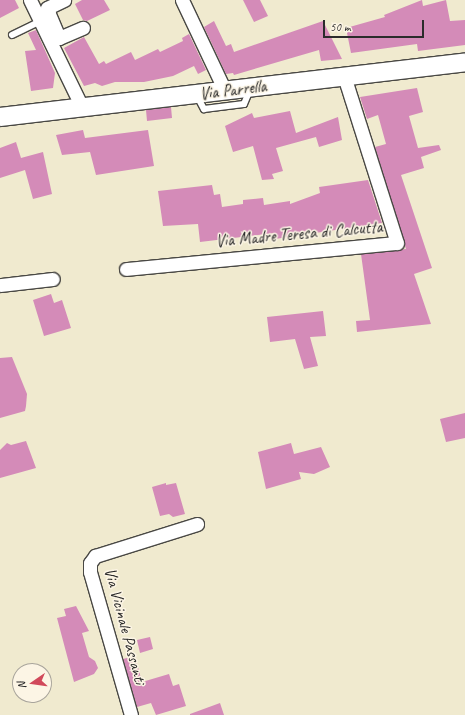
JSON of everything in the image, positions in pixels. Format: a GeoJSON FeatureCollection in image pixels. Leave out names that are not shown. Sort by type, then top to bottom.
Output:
{"type":"FeatureCollection","features":[{"type":"Feature","properties":{"kind":"street"},"geometry":{"type":"LineString","coordinates":[[30,0],[60,38],[83,28]]}},
{"type":"Feature","properties":{"kind":"street"},"geometry":{"type":"LineString","coordinates":[[64,0],[47,8],[44,18],[82,107]]}},
{"type":"Feature","properties":{"kind":"street"},"geometry":{"type":"LineString","coordinates":[[182,0],[224,91]]}},
{"type":"Feature","properties":{"kind":"street","name":"Via Parrella"},"geometry":{"type":"LineString","coordinates":[[0,117],[465,62]]}},
{"type":"Feature","properties":{"kind":"street","name":"Via Madre Teresa di Calcutta"},"geometry":{"type":"LineString","coordinates":[[126,269],[396,243],[344,76]]}},
{"type":"Feature","properties":{"kind":"street"},"geometry":{"type":"LineString","coordinates":[[0,285],[53,279]]}},
{"type":"Feature","properties":{"kind":"street","name":"Via Vicinale Passanti"},"geometry":{"type":"LineString","coordinates":[[131,715],[90,572],[90,563],[95,556],[197,524]]}},
{"type":"Feature","properties":{"kind":"lane"},"geometry":{"type":"LineString","coordinates":[[12,35],[44,18]]}},
{"type":"Feature","properties":{"kind":"lane"},"geometry":{"type":"LineString","coordinates":[[197,94],[204,109],[244,104],[251,88]]}},
{"type":"Feature","properties":{"kind":"building"},"geometry":{"type":"Polygon","coordinates":[[[0,0],[15,0],[19,8],[0,18],[0,0]]]}},
{"type":"Feature","properties":{"kind":"building"},"geometry":{"type":"Polygon","coordinates":[[[82,0],[104,0],[110,10],[87,21],[83,20],[75,4],[82,0]]]}},
{"type":"Feature","properties":{"kind":"building"},"geometry":{"type":"Polygon","coordinates":[[[243,0],[260,0],[268,16],[254,22],[243,0]]]}},
{"type":"Feature","properties":{"kind":"building"},"geometry":{"type":"Polygon","coordinates":[[[422,0],[423,6],[446,0],[450,21],[465,20],[465,45],[418,51],[417,44],[351,53],[346,28],[385,17],[384,15],[422,0]]]}},
{"type":"Feature","properties":{"kind":"building"},"geometry":{"type":"Polygon","coordinates":[[[214,21],[226,46],[231,44],[234,52],[323,21],[342,59],[321,61],[319,50],[234,75],[233,73],[226,74],[204,27],[214,21]]]}},
{"type":"Feature","properties":{"kind":"building"},"geometry":{"type":"Polygon","coordinates":[[[36,30],[55,73],[53,88],[31,91],[25,51],[36,50],[28,33],[36,30]]]}},
{"type":"Feature","properties":{"kind":"building"},"geometry":{"type":"Polygon","coordinates":[[[189,34],[206,70],[198,74],[194,66],[173,76],[144,82],[115,82],[102,86],[95,83],[84,86],[64,48],[84,37],[99,64],[104,61],[106,64],[131,52],[135,60],[158,49],[160,52],[183,41],[182,38],[189,34]]]}},
{"type":"Feature","properties":{"kind":"building"},"geometry":{"type":"Polygon","coordinates":[[[417,88],[423,112],[409,116],[418,148],[439,145],[441,150],[421,157],[424,168],[401,175],[432,268],[414,274],[431,324],[357,332],[356,321],[370,320],[361,254],[406,249],[375,147],[386,144],[378,115],[367,119],[360,97],[417,88]]]}},
{"type":"Feature","properties":{"kind":"building"},"geometry":{"type":"Polygon","coordinates":[[[171,107],[172,118],[147,121],[146,110],[171,107]]]}},
{"type":"Feature","properties":{"kind":"building"},"geometry":{"type":"Polygon","coordinates":[[[290,111],[296,133],[338,117],[342,140],[319,147],[316,137],[276,148],[283,171],[272,174],[274,179],[262,180],[253,146],[233,152],[225,126],[252,113],[254,118],[290,111]]]}},
{"type":"Feature","properties":{"kind":"building"},"geometry":{"type":"Polygon","coordinates":[[[83,130],[85,138],[148,130],[154,166],[96,175],[90,152],[62,155],[56,135],[83,130]]]}},
{"type":"Feature","properties":{"kind":"building"},"geometry":{"type":"Polygon","coordinates":[[[16,142],[21,158],[43,152],[52,194],[33,199],[25,170],[0,178],[0,148],[16,142]]]}},
{"type":"Feature","properties":{"kind":"building"},"geometry":{"type":"Polygon","coordinates":[[[368,180],[382,223],[275,239],[274,233],[200,242],[198,224],[163,226],[158,191],[212,185],[214,195],[220,194],[222,207],[243,204],[243,200],[263,198],[264,205],[290,201],[290,204],[320,193],[319,187],[368,180]]]}},
{"type":"Feature","properties":{"kind":"building"},"geometry":{"type":"Polygon","coordinates":[[[51,294],[54,303],[62,300],[71,328],[44,336],[33,300],[51,294]]]}},
{"type":"Feature","properties":{"kind":"building"},"geometry":{"type":"Polygon","coordinates":[[[323,311],[326,336],[310,337],[318,366],[304,369],[295,339],[270,342],[267,317],[323,311]]]}},
{"type":"Feature","properties":{"kind":"building"},"geometry":{"type":"Polygon","coordinates":[[[12,357],[27,394],[26,406],[25,411],[0,418],[0,358],[12,357]]]}},
{"type":"Feature","properties":{"kind":"building"},"geometry":{"type":"Polygon","coordinates":[[[465,413],[465,438],[446,442],[440,419],[465,413]]]}},
{"type":"Feature","properties":{"kind":"building"},"geometry":{"type":"Polygon","coordinates":[[[26,441],[36,468],[0,478],[0,450],[7,443],[11,445],[26,441]]]}},
{"type":"Feature","properties":{"kind":"building"},"geometry":{"type":"Polygon","coordinates":[[[291,443],[294,454],[321,447],[330,467],[314,474],[299,472],[301,479],[266,489],[258,452],[291,443]]]}},
{"type":"Feature","properties":{"kind":"building"},"geometry":{"type":"Polygon","coordinates":[[[166,483],[166,485],[176,483],[185,514],[173,517],[169,514],[160,516],[152,487],[166,483]]]}},
{"type":"Feature","properties":{"kind":"building"},"geometry":{"type":"Polygon","coordinates":[[[76,606],[89,631],[82,633],[89,657],[95,661],[98,668],[94,674],[74,682],[57,618],[66,616],[64,609],[76,606]]]}},
{"type":"Feature","properties":{"kind":"building"},"geometry":{"type":"Polygon","coordinates":[[[150,637],[153,649],[140,653],[137,640],[150,637]]]}},
{"type":"Feature","properties":{"kind":"building"},"geometry":{"type":"Polygon","coordinates":[[[135,656],[142,682],[169,674],[173,686],[179,684],[186,706],[156,715],[151,703],[137,707],[123,659],[135,656]]]}},
{"type":"Feature","properties":{"kind":"building"},"geometry":{"type":"Polygon","coordinates":[[[220,703],[224,715],[190,715],[190,714],[220,703]]]}}]}
